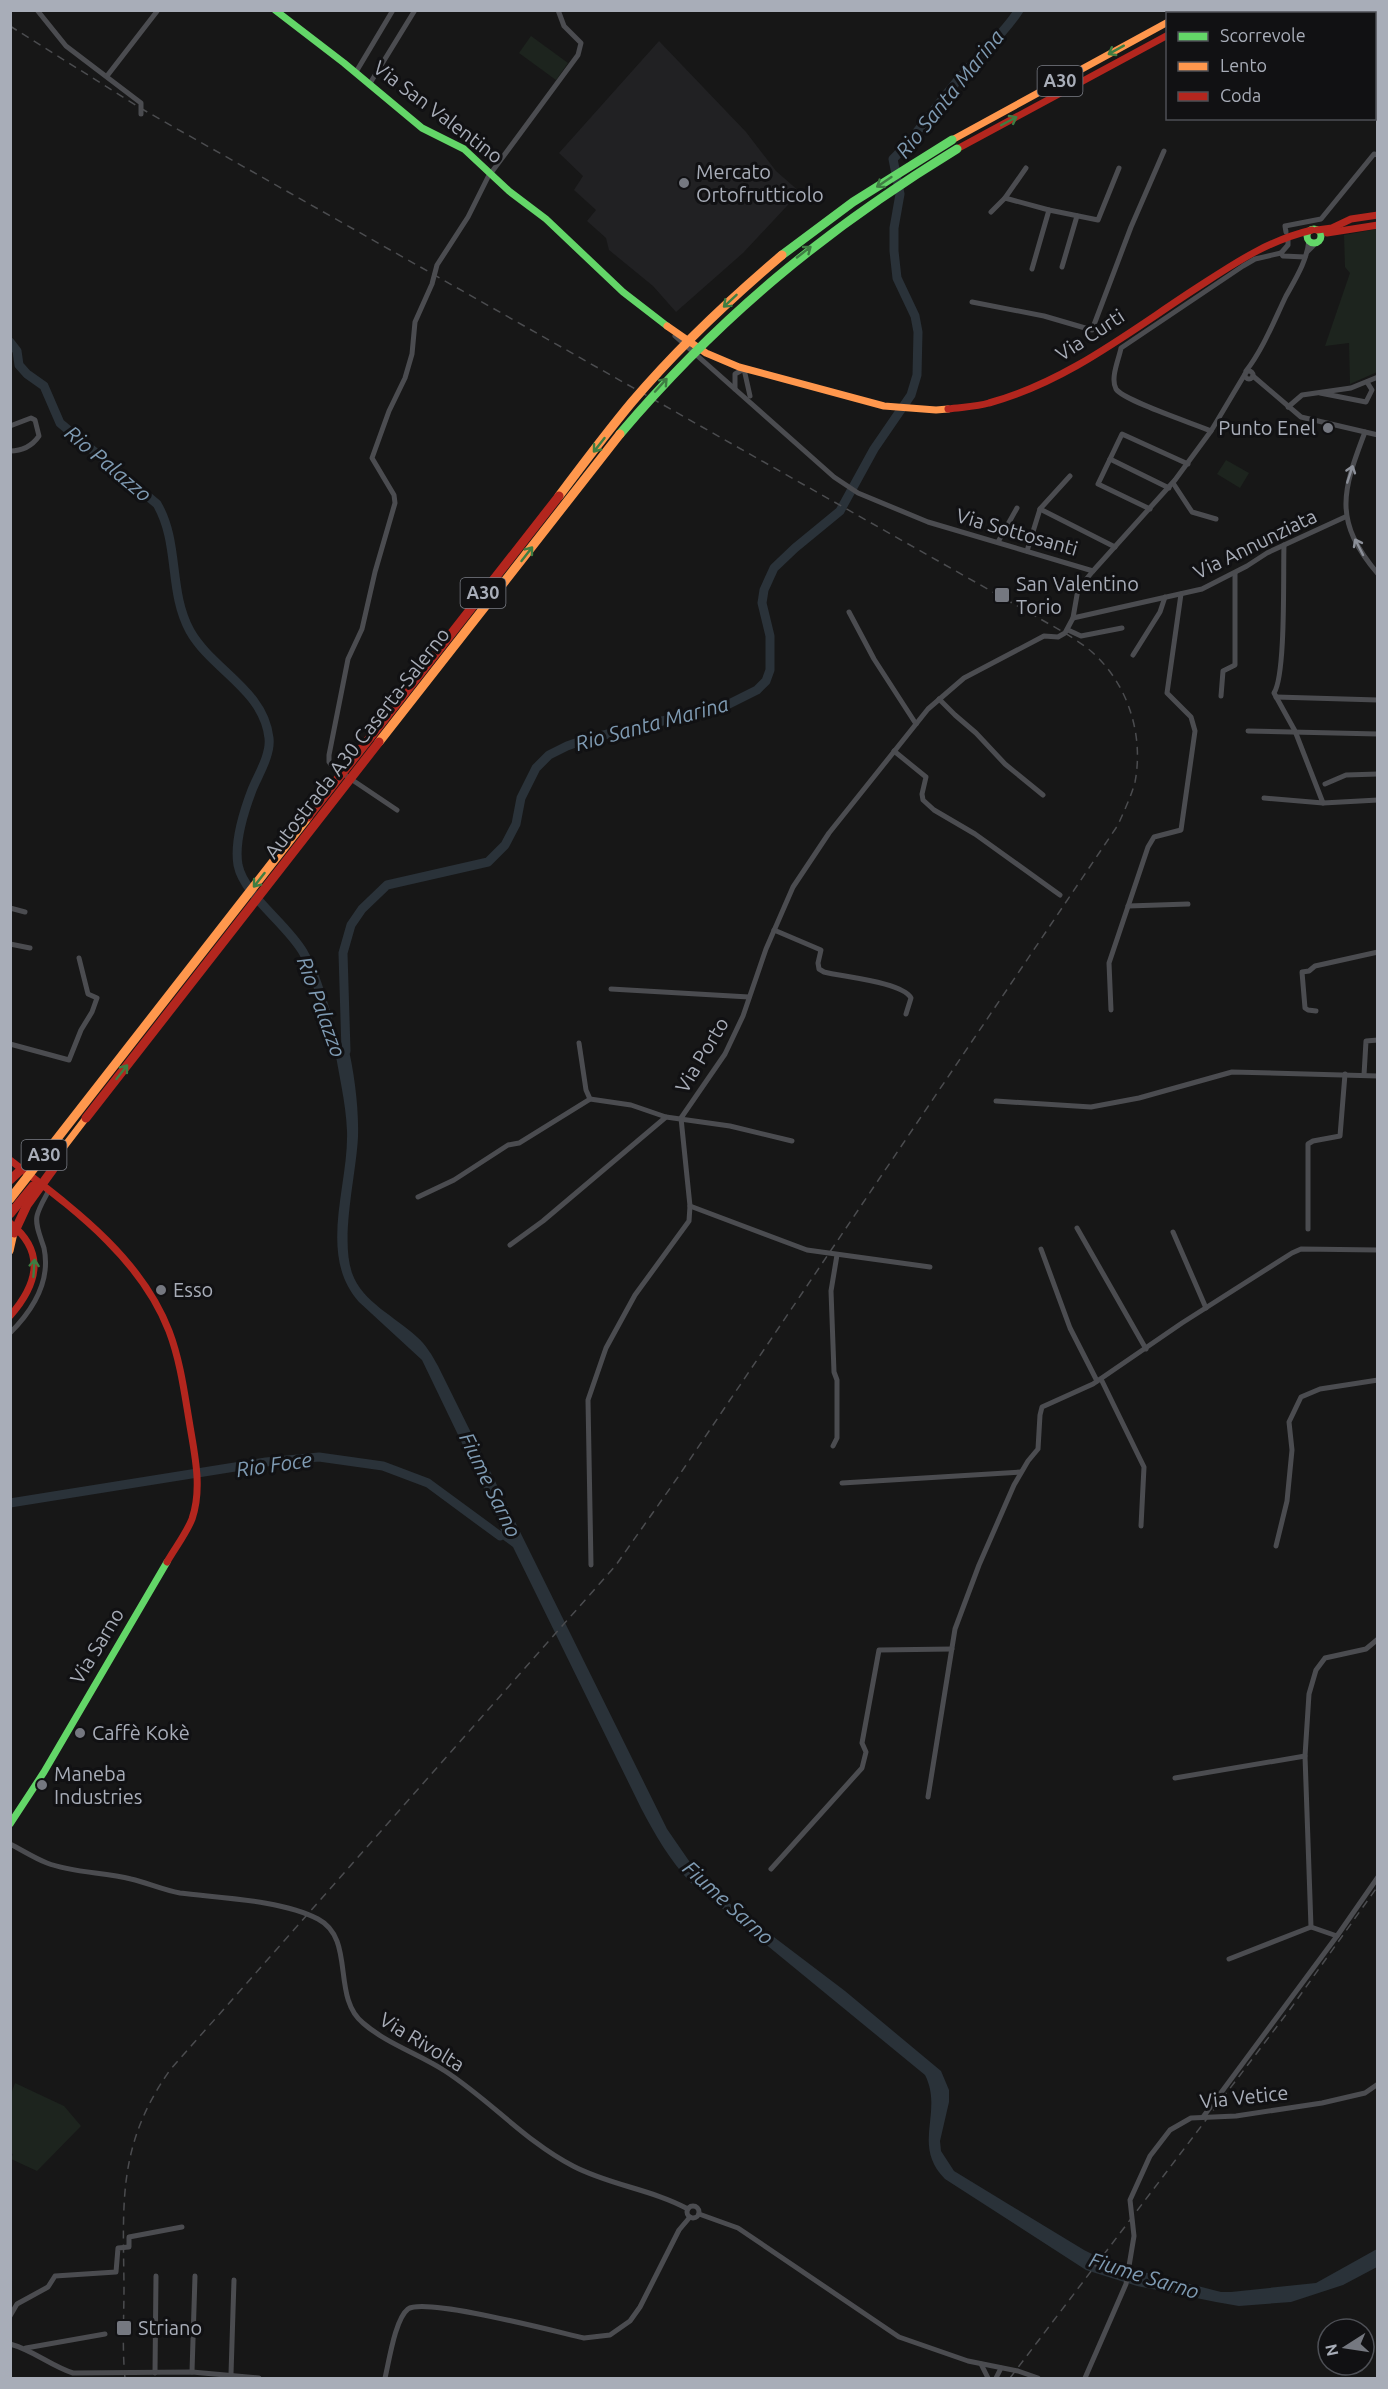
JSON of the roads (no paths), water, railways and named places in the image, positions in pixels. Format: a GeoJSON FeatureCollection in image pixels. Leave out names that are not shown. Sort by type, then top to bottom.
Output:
{"type":"FeatureCollection","features":[{"type":"Feature","properties":{"kind":"main road","name":"Via San Valentino"},"geometry":{"type":"LineString","coordinates":[[275,10],[356,72],[422,128],[464,149],[508,191],[546,219],[623,292],[656,319],[706,352],[744,369],[884,406]]}},
{"type":"Feature","properties":{"kind":"main road","name":"Autostrada A30 Caserta-Salerno"},"geometry":{"type":"LineString","coordinates":[[10,1199],[617,421],[703,326],[822,224],[887,179],[952,140],[1166,23]]}},
{"type":"Feature","properties":{"kind":"main road","name":"Autostrada A30 Caserta-Salerno"},"geometry":{"type":"LineString","coordinates":[[10,1214],[663,382],[750,298],[799,256],[859,211],[957,149],[1166,35]]}},
{"type":"Feature","properties":{"kind":"main road"},"geometry":{"type":"LineString","coordinates":[[1318,235],[1377,210]]}},
{"type":"Feature","properties":{"kind":"main road"},"geometry":{"type":"LineString","coordinates":[[1363,217],[1377,215]]}},
{"type":"Feature","properties":{"kind":"main road"},"geometry":{"type":"LineString","coordinates":[[1318,235],[1377,225]]}},
{"type":"Feature","properties":{"kind":"main road","name":"Via Curti"},"geometry":{"type":"LineString","coordinates":[[884,406],[925,410],[987,404],[1030,390],[1070,371],[1253,251],[1297,233],[1318,235]]}},
{"type":"Feature","properties":{"kind":"main road"},"geometry":{"type":"LineString","coordinates":[[10,1180],[78,1111]]}},
{"type":"Feature","properties":{"kind":"main road"},"geometry":{"type":"LineString","coordinates":[[10,1251],[12,1228],[53,1169],[57,1156]]}},
{"type":"Feature","properties":{"kind":"main road","name":"Via Sarno"},"geometry":{"type":"LineString","coordinates":[[10,1160],[97,1231],[151,1294],[176,1352],[198,1480],[197,1504],[191,1521],[44,1772],[10,1824]]}},
{"type":"Feature","properties":{"kind":"main road"},"geometry":{"type":"LineString","coordinates":[[10,1316],[26,1297],[33,1281],[36,1264],[28,1240],[12,1228]]}},
{"type":"Feature","properties":{"kind":"street"},"geometry":{"type":"LineString","coordinates":[[37,10],[66,46],[141,103],[141,114]]}},
{"type":"Feature","properties":{"kind":"street"},"geometry":{"type":"LineString","coordinates":[[107,76],[158,10]]}},
{"type":"Feature","properties":{"kind":"street"},"geometry":{"type":"LineString","coordinates":[[356,72],[393,10]]}},
{"type":"Feature","properties":{"kind":"street"},"geometry":{"type":"LineString","coordinates":[[369,85],[416,10]]}},
{"type":"Feature","properties":{"kind":"street"},"geometry":{"type":"LineString","coordinates":[[397,810],[329,762],[348,658],[362,629],[375,572],[395,503],[394,495],[372,458],[405,378],[412,354],[415,322],[432,284],[437,265],[468,217],[491,173],[578,55],[580,43],[564,26],[558,10]]}},
{"type":"Feature","properties":{"kind":"street"},"geometry":{"type":"LineString","coordinates":[[972,302],[1044,316],[1092,330],[1131,227],[1164,151]]}},
{"type":"Feature","properties":{"kind":"street"},"geometry":{"type":"LineString","coordinates":[[1286,232],[1285,226],[1321,219],[1326,215],[1374,154],[1377,155]]}},
{"type":"Feature","properties":{"kind":"street"},"geometry":{"type":"LineString","coordinates":[[991,212],[1005,198],[1026,168]]}},
{"type":"Feature","properties":{"kind":"street"},"geometry":{"type":"LineString","coordinates":[[1005,198],[1098,220],[1119,168]]}},
{"type":"Feature","properties":{"kind":"street"},"geometry":{"type":"LineString","coordinates":[[1032,269],[1048,210]]}},
{"type":"Feature","properties":{"kind":"street"},"geometry":{"type":"LineString","coordinates":[[1062,267],[1077,216]]}},
{"type":"Feature","properties":{"kind":"street","name":"Via Sottosanti"},"geometry":{"type":"LineString","coordinates":[[846,486],[928,522],[1093,571],[1171,486],[1211,431],[1239,384],[1249,375],[1253,362],[1306,254],[1318,235]]}},
{"type":"Feature","properties":{"kind":"street"},"geometry":{"type":"LineString","coordinates":[[1211,431],[1141,403],[1116,390],[1114,377],[1122,348],[1254,259],[1281,253],[1288,245],[1288,240]]}},
{"type":"Feature","properties":{"kind":"street"},"geometry":{"type":"LineString","coordinates":[[1281,253],[1287,257],[1306,254]]}},
{"type":"Feature","properties":{"kind":"street","name":"Via San Valentino"},"geometry":{"type":"LineString","coordinates":[[656,319],[846,486]]}},
{"type":"Feature","properties":{"kind":"street"},"geometry":{"type":"LineString","coordinates":[[735,389],[735,374],[744,369],[750,396]]}},
{"type":"Feature","properties":{"kind":"street"},"geometry":{"type":"LineString","coordinates":[[1249,375],[1301,417],[1310,421],[1377,435]]}},
{"type":"Feature","properties":{"kind":"street"},"geometry":{"type":"LineString","coordinates":[[1288,407],[1302,395],[1351,388],[1377,377]]}},
{"type":"Feature","properties":{"kind":"street"},"geometry":{"type":"LineString","coordinates":[[1316,392],[1366,402],[1372,390],[1367,382]]}},
{"type":"Feature","properties":{"kind":"street"},"geometry":{"type":"LineString","coordinates":[[10,426],[31,418],[35,420],[39,436],[34,443],[23,450],[10,451]]}},
{"type":"Feature","properties":{"kind":"street"},"geometry":{"type":"LineString","coordinates":[[1365,432],[1347,485],[1345,517],[1365,559],[1377,574]]}},
{"type":"Feature","properties":{"kind":"street"},"geometry":{"type":"LineString","coordinates":[[1150,509],[1098,484],[1122,434],[1188,464]]}},
{"type":"Feature","properties":{"kind":"street"},"geometry":{"type":"LineString","coordinates":[[1110,459],[1171,486],[1192,512],[1216,519]]}},
{"type":"Feature","properties":{"kind":"street"},"geometry":{"type":"LineString","coordinates":[[1027,551],[1040,508],[1070,476]]}},
{"type":"Feature","properties":{"kind":"street"},"geometry":{"type":"LineString","coordinates":[[998,542],[1017,508]]}},
{"type":"Feature","properties":{"kind":"street"},"geometry":{"type":"LineString","coordinates":[[1040,508],[1115,547]]}},
{"type":"Feature","properties":{"kind":"street","name":"Via Annunziata"},"geometry":{"type":"LineString","coordinates":[[1072,618],[1202,589],[1284,545],[1345,517]]}},
{"type":"Feature","properties":{"kind":"street"},"geometry":{"type":"LineString","coordinates":[[1284,545],[1281,664],[1278,687],[1274,693],[1295,731],[1323,803]]}},
{"type":"Feature","properties":{"kind":"street"},"geometry":{"type":"LineString","coordinates":[[1067,631],[1078,589],[1093,571]]}},
{"type":"Feature","properties":{"kind":"street"},"geometry":{"type":"LineString","coordinates":[[1221,696],[1223,671],[1235,665],[1235,573]]}},
{"type":"Feature","properties":{"kind":"street"},"geometry":{"type":"LineString","coordinates":[[1111,1010],[1109,963],[1150,842],[1154,837],[1181,830],[1195,731],[1191,717],[1167,693],[1180,594]]}},
{"type":"Feature","properties":{"kind":"street"},"geometry":{"type":"LineString","coordinates":[[1133,655],[1160,612],[1165,597]]}},
{"type":"Feature","properties":{"kind":"street"},"geometry":{"type":"LineString","coordinates":[[849,612],[874,659],[916,724]]}},
{"type":"Feature","properties":{"kind":"street","name":"Via Porto"},"geometry":{"type":"LineString","coordinates":[[591,1565],[588,1400],[606,1348],[635,1295],[688,1221],[690,1206],[681,1118],[725,1054],[774,930],[797,881],[829,833],[916,724],[939,699],[964,678],[1044,636],[1058,637],[1067,631],[1081,636],[1122,628]]}},
{"type":"Feature","properties":{"kind":"street"},"geometry":{"type":"LineString","coordinates":[[1276,697],[1377,699]]}},
{"type":"Feature","properties":{"kind":"street"},"geometry":{"type":"LineString","coordinates":[[939,699],[1005,764],[1042,795]]}},
{"type":"Feature","properties":{"kind":"street"},"geometry":{"type":"LineString","coordinates":[[1248,731],[1377,734]]}},
{"type":"Feature","properties":{"kind":"street"},"geometry":{"type":"LineString","coordinates":[[894,751],[926,777],[922,794],[927,804],[975,834],[1060,895]]}},
{"type":"Feature","properties":{"kind":"street"},"geometry":{"type":"LineString","coordinates":[[1325,784],[1346,775],[1377,774]]}},
{"type":"Feature","properties":{"kind":"street"},"geometry":{"type":"LineString","coordinates":[[1264,798],[1323,803],[1377,800]]}},
{"type":"Feature","properties":{"kind":"street"},"geometry":{"type":"LineString","coordinates":[[1128,906],[1188,904]]}},
{"type":"Feature","properties":{"kind":"street"},"geometry":{"type":"LineString","coordinates":[[10,908],[25,912]]}},
{"type":"Feature","properties":{"kind":"street"},"geometry":{"type":"LineString","coordinates":[[774,930],[820,950],[819,969],[824,972],[906,991],[911,998],[906,1014]]}},
{"type":"Feature","properties":{"kind":"street"},"geometry":{"type":"LineString","coordinates":[[10,944],[30,948]]}},
{"type":"Feature","properties":{"kind":"street"},"geometry":{"type":"LineString","coordinates":[[1316,1011],[1305,1008],[1302,972],[1309,971],[1315,966],[1377,952]]}},
{"type":"Feature","properties":{"kind":"street"},"geometry":{"type":"LineString","coordinates":[[10,1044],[69,1060],[97,998],[88,994],[79,958]]}},
{"type":"Feature","properties":{"kind":"street"},"geometry":{"type":"LineString","coordinates":[[611,989],[749,997]]}},
{"type":"Feature","properties":{"kind":"street"},"geometry":{"type":"LineString","coordinates":[[1364,1076],[1366,1041],[1377,1040]]}},
{"type":"Feature","properties":{"kind":"street"},"geometry":{"type":"LineString","coordinates":[[579,1042],[586,1090],[590,1099]]}},
{"type":"Feature","properties":{"kind":"street"},"geometry":{"type":"LineString","coordinates":[[996,1101],[1091,1107],[1139,1098],[1232,1072],[1377,1076]]}},
{"type":"Feature","properties":{"kind":"street"},"geometry":{"type":"LineString","coordinates":[[1308,1229],[1308,1144],[1340,1136],[1345,1074]]}},
{"type":"Feature","properties":{"kind":"street"},"geometry":{"type":"LineString","coordinates":[[418,1197],[454,1180],[508,1145],[519,1143],[590,1099],[632,1105],[666,1117],[730,1126],[792,1141]]}},
{"type":"Feature","properties":{"kind":"street"},"geometry":{"type":"LineString","coordinates":[[510,1245],[543,1221],[666,1117]]}},
{"type":"Feature","properties":{"kind":"street"},"geometry":{"type":"LineString","coordinates":[[10,1332],[33,1306],[46,1271],[46,1257],[37,1214],[49,1190]]}},
{"type":"Feature","properties":{"kind":"street"},"geometry":{"type":"LineString","coordinates":[[690,1206],[798,1247],[837,1255],[930,1267]]}},
{"type":"Feature","properties":{"kind":"street"},"geometry":{"type":"LineString","coordinates":[[1077,1228],[1146,1349]]}},
{"type":"Feature","properties":{"kind":"street"},"geometry":{"type":"LineString","coordinates":[[1173,1232],[1206,1308]]}},
{"type":"Feature","properties":{"kind":"street"},"geometry":{"type":"LineString","coordinates":[[1041,1249],[1070,1328],[1144,1467],[1142,1526]]}},
{"type":"Feature","properties":{"kind":"street"},"geometry":{"type":"LineString","coordinates":[[928,1797],[955,1629],[978,1565],[1021,1472],[1038,1449],[1042,1407],[1099,1380],[1284,1257],[1301,1249],[1377,1250]]}},
{"type":"Feature","properties":{"kind":"street"},"geometry":{"type":"LineString","coordinates":[[833,1446],[836,1441],[837,1380],[834,1372],[831,1291],[837,1255]]}},
{"type":"Feature","properties":{"kind":"street"},"geometry":{"type":"LineString","coordinates":[[1276,1546],[1287,1501],[1292,1450],[1288,1422],[1301,1396],[1320,1389],[1377,1380]]}},
{"type":"Feature","properties":{"kind":"street"},"geometry":{"type":"LineString","coordinates":[[842,1483],[1021,1472]]}},
{"type":"Feature","properties":{"kind":"street"},"geometry":{"type":"LineString","coordinates":[[1311,1927],[1305,1756],[1309,1694],[1321,1662],[1329,1656],[1366,1649],[1377,1639]]}},
{"type":"Feature","properties":{"kind":"street"},"geometry":{"type":"LineString","coordinates":[[771,1869],[862,1768],[866,1752],[862,1743],[879,1650],[952,1649]]}},
{"type":"Feature","properties":{"kind":"street"},"geometry":{"type":"LineString","coordinates":[[1175,1778],[1305,1756]]}},
{"type":"Feature","properties":{"kind":"street","name":"Via Rivolta"},"geometry":{"type":"LineString","coordinates":[[10,1844],[46,1862],[64,1868],[104,1872],[176,1892],[275,1906],[320,1920],[330,1928],[335,1938],[340,1953],[348,2001],[361,2022],[446,2071],[541,2145],[571,2165],[592,2175],[674,2201],[688,2209]]}},
{"type":"Feature","properties":{"kind":"street"},"geometry":{"type":"LineString","coordinates":[[1203,2117],[1337,1936],[1377,1877]]}},
{"type":"Feature","properties":{"kind":"street"},"geometry":{"type":"LineString","coordinates":[[1229,1959],[1311,1927],[1337,1936]]}},
{"type":"Feature","properties":{"kind":"street","name":"Via Vetice"},"geometry":{"type":"LineString","coordinates":[[1085,2379],[1126,2284],[1134,2236],[1130,2200],[1150,2156],[1170,2130],[1191,2118],[1236,2116],[1323,2103],[1365,2093],[1377,2084]]}},
{"type":"Feature","properties":{"kind":"street"},"geometry":{"type":"LineString","coordinates":[[690,2217],[687,2213],[688,2209],[695,2206],[699,2209],[699,2214]]}},
{"type":"Feature","properties":{"kind":"street"},"geometry":{"type":"LineString","coordinates":[[385,2379],[400,2320],[407,2310],[419,2305],[464,2312],[584,2338],[601,2337],[617,2331],[635,2315],[679,2230],[690,2217],[694,2218],[699,2214]]}},
{"type":"Feature","properties":{"kind":"street"},"geometry":{"type":"LineString","coordinates":[[699,2214],[738,2228],[899,2337],[981,2364],[1018,2371],[1038,2379]]}},
{"type":"Feature","properties":{"kind":"street"},"geometry":{"type":"LineString","coordinates":[[10,2316],[17,2304],[48,2287],[55,2276],[116,2272],[118,2248],[129,2247],[129,2237],[182,2227]]}},
{"type":"Feature","properties":{"kind":"street"},"geometry":{"type":"LineString","coordinates":[[155,2373],[156,2276]]}},
{"type":"Feature","properties":{"kind":"street"},"geometry":{"type":"LineString","coordinates":[[192,2372],[195,2276]]}},
{"type":"Feature","properties":{"kind":"street"},"geometry":{"type":"LineString","coordinates":[[231,2374],[234,2280]]}},
{"type":"Feature","properties":{"kind":"street"},"geometry":{"type":"LineString","coordinates":[[26,2348],[105,2334]]}},
{"type":"Feature","properties":{"kind":"street"},"geometry":{"type":"LineString","coordinates":[[10,2344],[26,2348],[72,2376],[192,2372],[231,2374],[259,2379]]}},
{"type":"Feature","properties":{"kind":"street"},"geometry":{"type":"LineString","coordinates":[[981,2364],[988,2378]]}},
{"type":"Feature","properties":{"kind":"street"},"geometry":{"type":"LineString","coordinates":[[988,2378],[994,2367]]}},
{"type":"Feature","properties":{"kind":"street"},"geometry":{"type":"LineString","coordinates":[[996,2379],[1001,2368]]}},
{"type":"Feature","properties":{"kind":"water","name":"Fiume Sarno"},"geometry":{"type":"Polygon","coordinates":[[[336,1042],[341,1052],[345,1050],[347,1042],[358,1114],[357,1153],[348,1225],[349,1259],[352,1273],[371,1301],[420,1340],[436,1362],[667,1829],[698,1874],[729,1903],[845,1991],[941,2071],[949,2090],[949,2102],[940,2141],[941,2151],[954,2171],[1084,2250],[1112,2264],[1221,2292],[1316,2283],[1377,2249],[1377,2267],[1343,2285],[1291,2302],[1239,2306],[1137,2286],[1086,2270],[945,2179],[935,2166],[930,2154],[931,2102],[930,2089],[925,2075],[683,1874],[663,1847],[641,1808],[513,1547],[490,1530],[501,1531],[499,1520],[422,1360],[359,1302],[347,1283],[340,1263],[337,1242],[347,1131],[344,1098],[334,1043],[336,1042]]]}},
{"type":"Feature","properties":{"kind":"waterway","name":"Rio Santa Marina"},"geometry":{"type":"LineString","coordinates":[[346,1051],[343,953],[351,925],[362,909],[387,885],[488,862],[505,845],[516,824],[521,798],[536,768],[549,755],[587,739],[725,706],[757,690],[766,681],[770,670],[770,636],[762,603],[764,590],[774,568],[840,511],[874,449],[911,395],[917,375],[918,332],[915,316],[897,278],[894,228],[900,194],[893,159],[912,139],[964,73],[1007,27],[1019,10]]}},
{"type":"Feature","properties":{"kind":"waterway","name":"Rio Palazzo"},"geometry":{"type":"LineString","coordinates":[[10,342],[17,351],[19,365],[44,386],[60,423],[157,504],[169,535],[179,600],[190,631],[211,657],[248,693],[265,721],[269,738],[268,751],[243,817],[237,847],[238,865],[248,887],[296,941],[309,963],[338,1055]]}},
{"type":"Feature","properties":{"kind":"waterway","name":"Rio Foce"},"geometry":{"type":"LineString","coordinates":[[10,1503],[266,1462],[319,1457],[383,1466],[428,1483],[500,1536]]}},
{"type":"Feature","properties":{"kind":"railway"},"geometry":{"type":"LineString","coordinates":[[10,26],[142,109],[1065,633],[1092,652],[1115,679],[1130,711],[1137,746],[1135,782],[1118,825],[678,1477],[616,1565],[170,2070],[153,2097],[132,2148],[124,2199],[123,2344],[125,2378]]}},
{"type":"Feature","properties":{"kind":"railway"},"geometry":{"type":"LineString","coordinates":[[1010,2378],[1291,2008],[1378,1886]]}},
{"type":"Feature","properties":{"kind":"place","name":"Mercato Ortofrutticolo"},"geometry":{"type":"Point","coordinates":[684,183]}},
{"type":"Feature","properties":{"kind":"place","name":"Punto Enel"},"geometry":{"type":"Point","coordinates":[1328,428]}},
{"type":"Feature","properties":{"kind":"place","name":"San Valentino Torio"},"geometry":{"type":"Point","coordinates":[1002,595]}},
{"type":"Feature","properties":{"kind":"place","name":"Esso"},"geometry":{"type":"Point","coordinates":[161,1290]}},
{"type":"Feature","properties":{"kind":"place","name":"Caffè Kokè"},"geometry":{"type":"Point","coordinates":[80,1733]}},
{"type":"Feature","properties":{"kind":"place","name":"Maneba Industries"},"geometry":{"type":"Point","coordinates":[42,1785]}},
{"type":"Feature","properties":{"kind":"place","name":"Striano"},"geometry":{"type":"Point","coordinates":[124,2328]}}]}
